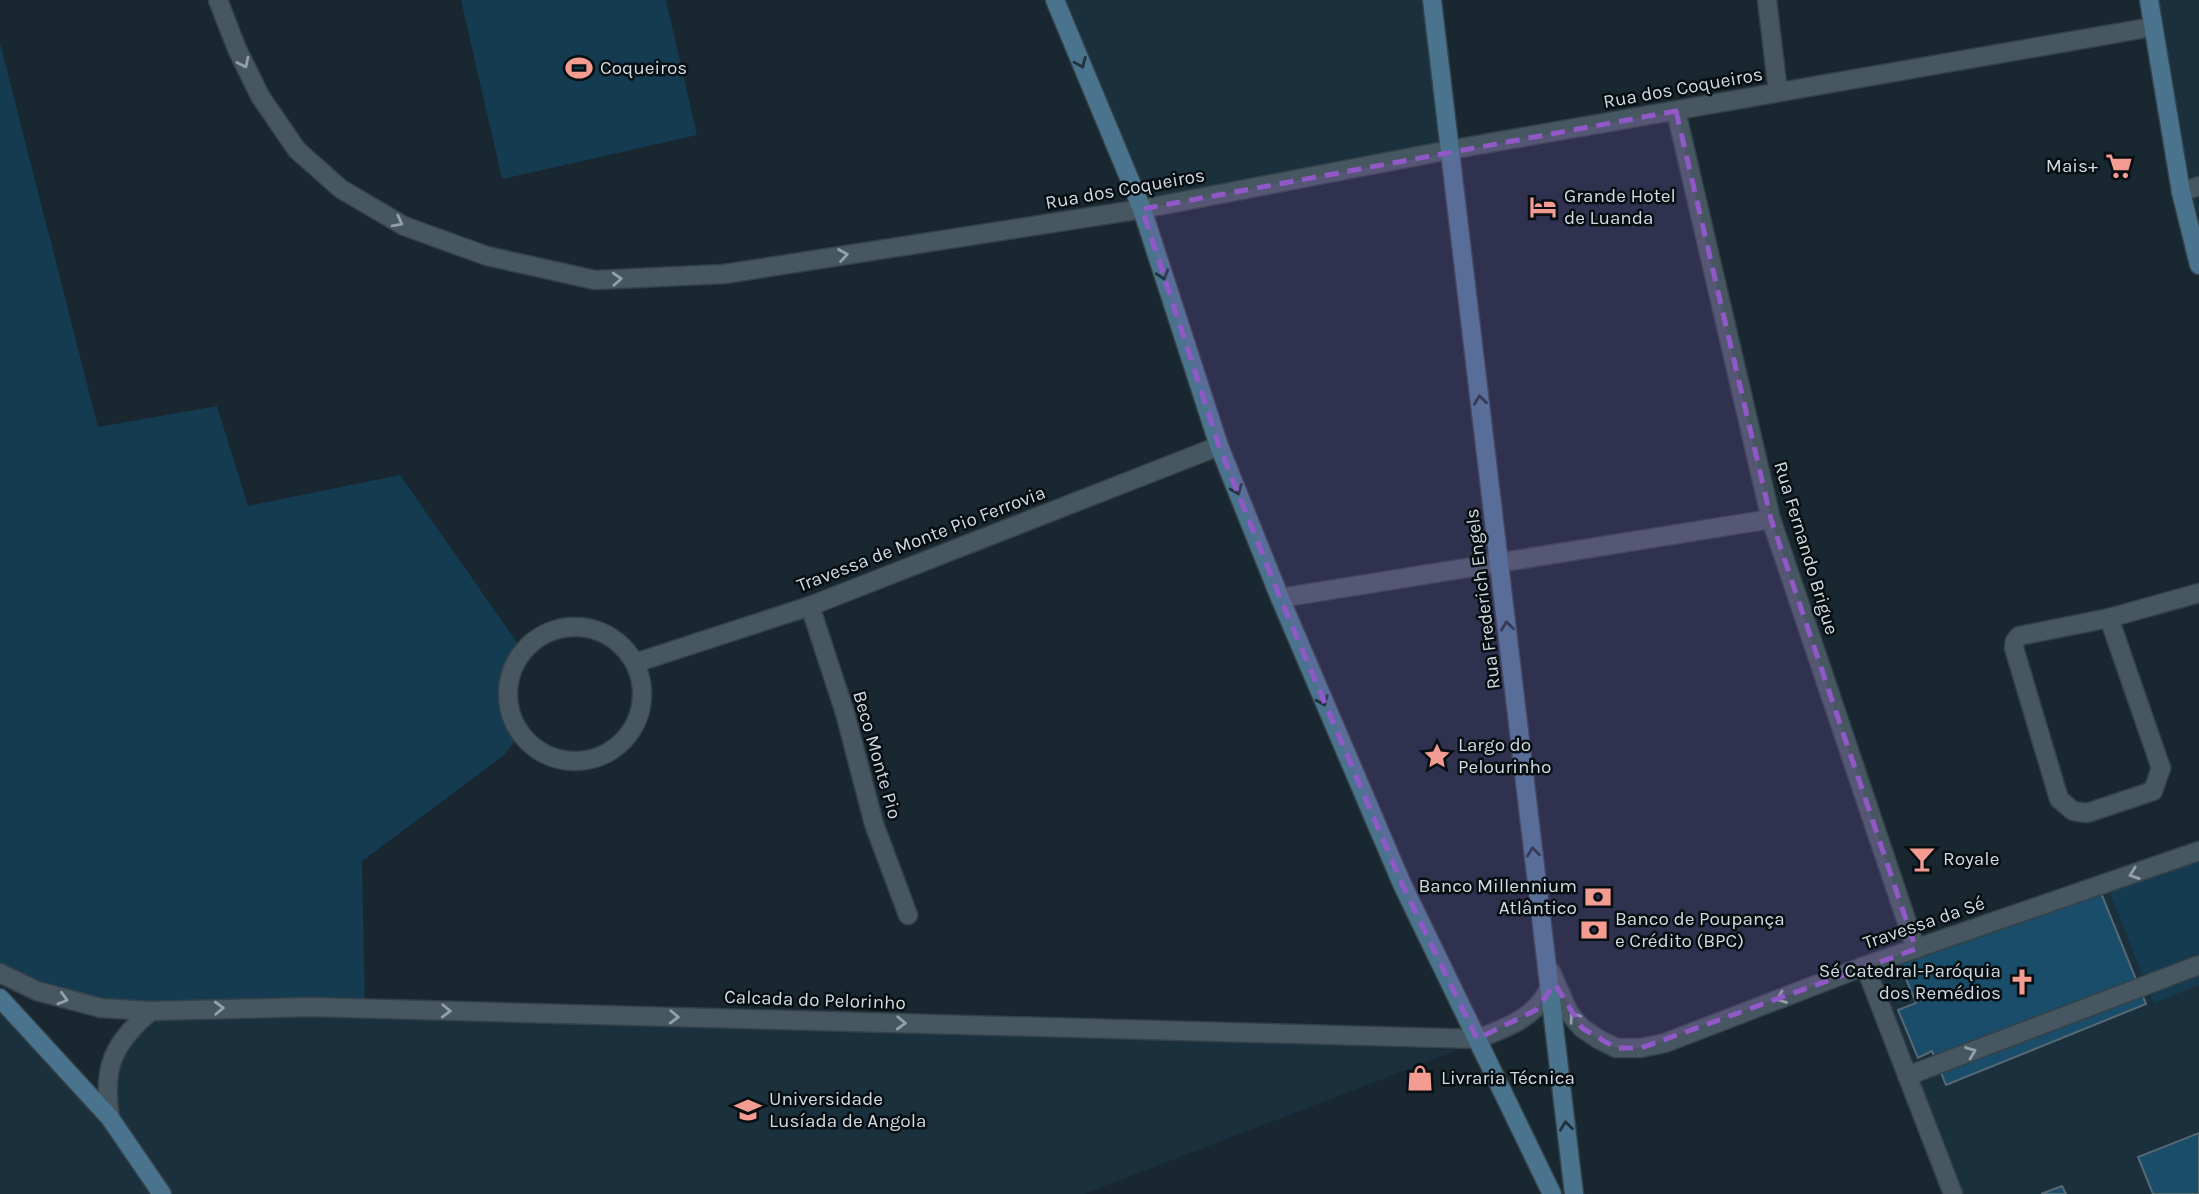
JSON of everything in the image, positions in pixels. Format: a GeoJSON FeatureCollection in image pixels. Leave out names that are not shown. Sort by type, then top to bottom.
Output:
{"type":"FeatureCollection","features":[{"type":"Feature","properties":{"kind":"street","name":"Rua dos Coqueiros"},"geometry":{"type":"LineString","coordinates":[[218,0],[237,49],[260,96],[297,150],[341,189],[404,226],[487,256],[594,280],[724,274],[1142,209],[1449,150],[2152,27]]}},
{"type":"Feature","properties":{"kind":"street"},"geometry":{"type":"LineString","coordinates":[[1055,0],[1142,209],[1219,446],[1280,598],[1402,884],[1552,1194]]}},
{"type":"Feature","properties":{"kind":"street","name":"Rua Frederich Engels"},"geometry":{"type":"LineString","coordinates":[[1432,0],[1574,1194]]}},
{"type":"Feature","properties":{"kind":"street"},"geometry":{"type":"LineString","coordinates":[[1767,0],[1778,92]]}},
{"type":"Feature","properties":{"kind":"street"},"geometry":{"type":"LineString","coordinates":[[2149,0],[2181,192],[2199,265]]}},
{"type":"Feature","properties":{"kind":"street","name":"Rua Fernando Brigue"},"geometry":{"type":"LineString","coordinates":[[1676,111],[1771,519],[1916,948]]}},
{"type":"Feature","properties":{"kind":"street"},"geometry":{"type":"LineString","coordinates":[[2181,192],[2199,186]]}},
{"type":"Feature","properties":{"kind":"street","name":"Travessa de Monte Pio Ferrovia"},"geometry":{"type":"LineString","coordinates":[[635,663],[810,606],[1219,446]]}},
{"type":"Feature","properties":{"kind":"street"},"geometry":{"type":"LineString","coordinates":[[1280,598],[1771,519]]}},
{"type":"Feature","properties":{"kind":"street"},"geometry":{"type":"LineString","coordinates":[[2109,618],[2161,768],[2153,791],[2087,813],[2073,811],[2059,799],[2014,648],[2015,641],[2019,636],[2109,618],[2199,593]]}},
{"type":"Feature","properties":{"kind":"street","name":"Beco Monte Pio"},"geometry":{"type":"LineString","coordinates":[[810,606],[845,713],[874,824],[908,915]]}},
{"type":"Feature","properties":{"kind":"street"},"geometry":{"type":"LineString","coordinates":[[582,626],[603,632],[622,645],[635,663],[642,684],[641,706],[634,727],[620,745],[601,757],[579,761],[557,759],[537,750],[521,734],[511,715],[508,692],[512,670],[523,651],[540,636],[560,628],[582,626]]}},
{"type":"Feature","properties":{"kind":"street","name":"Travessa da Sé"},"geometry":{"type":"LineString","coordinates":[[1546,960],[1569,1013],[1582,1028],[1616,1048],[1641,1048],[1665,1043],[1865,966],[2199,851]]}},
{"type":"Feature","properties":{"kind":"street"},"geometry":{"type":"LineString","coordinates":[[1907,1076],[2199,965]]}},
{"type":"Feature","properties":{"kind":"street"},"geometry":{"type":"LineString","coordinates":[[1865,966],[1952,1194]]}},
{"type":"Feature","properties":{"kind":"street","name":"Calcada do Pelorinho"},"geometry":{"type":"LineString","coordinates":[[0,973],[37,991],[78,1003],[101,1008],[151,1011],[311,1007],[1478,1039]]}},
{"type":"Feature","properties":{"kind":"street"},"geometry":{"type":"LineString","coordinates":[[1478,1039],[1536,1010],[1549,988]]}},
{"type":"Feature","properties":{"kind":"street"},"geometry":{"type":"LineString","coordinates":[[0,998],[110,1118],[162,1194]]}},
{"type":"Feature","properties":{"kind":"street"},"geometry":{"type":"LineString","coordinates":[[110,1118],[106,1077],[110,1063],[125,1035],[151,1011]]}},
{"type":"Feature","properties":{"kind":"highlighted area"},"geometry":{"type":"Polygon","coordinates":[[[1676,111],[1771,519],[1916,949],[1641,1048],[1616,1048],[1582,1028],[1555,984],[1536,1010],[1477,1039],[1402,884],[1280,598],[1219,446],[1142,209],[1676,111]]]}},
{"type":"Feature","properties":{"kind":"shaded area","name":"Coqueiros"},"geometry":{"type":"Polygon","coordinates":[[[461,0],[666,0],[697,135],[502,179],[461,0]]]}},
{"type":"Feature","properties":{"kind":"shaded area"},"geometry":{"type":"Polygon","coordinates":[[[1058,0],[1432,0],[1449,150],[1142,209],[1058,0]]]}},
{"type":"Feature","properties":{"kind":"shaded area"},"geometry":{"type":"Polygon","coordinates":[[[2149,0],[2199,0],[2199,265],[2149,0]]]}},
{"type":"Feature","properties":{"kind":"shaded area"},"geometry":{"type":"Polygon","coordinates":[[[0,43],[98,427],[217,406],[248,506],[400,475],[523,651],[510,683],[511,701],[521,734],[503,756],[362,861],[365,1008],[101,1008],[0,973],[0,43]]]}},
{"type":"Feature","properties":{"kind":"shaded area"},"geometry":{"type":"Polygon","coordinates":[[[2199,840],[2199,985],[2154,1003],[2104,877],[2199,840]]]}},
{"type":"Feature","properties":{"kind":"shaded area"},"geometry":{"type":"Polygon","coordinates":[[[2199,851],[2199,1194],[1953,1194],[1865,966],[2199,851]]]}},
{"type":"Feature","properties":{"kind":"shaded area"},"geometry":{"type":"Polygon","coordinates":[[[0,998],[109,1117],[106,1077],[151,1011],[942,1026],[1458,1050],[1084,1194],[0,1194],[0,998]]]}},
{"type":"Feature","properties":{"kind":"building","name":"Sé Catedral-Paróquia dos Remédios"},"geometry":{"type":"Polygon","coordinates":[[[2097,883],[2146,1004],[1946,1085],[1932,1051],[1918,1058],[1898,1010],[1916,1003],[1899,962],[2097,883]]]}},
{"type":"Feature","properties":{"kind":"building"},"geometry":{"type":"Polygon","coordinates":[[[2199,1133],[2199,1194],[2153,1194],[2138,1157],[2199,1133]]]}},
{"type":"Feature","properties":{"kind":"building"},"geometry":{"type":"Polygon","coordinates":[[[2062,1186],[2066,1194],[2041,1194],[2062,1186]]]}},
{"type":"Feature","properties":{"kind":"place","name":"Coqueiros"},"geometry":{"type":"Point","coordinates":[579,68]}},
{"type":"Feature","properties":{"kind":"place","name":"Mais+"},"geometry":{"type":"Point","coordinates":[2119,166]}},
{"type":"Feature","properties":{"kind":"place","name":"Grande Hotel de Luanda"},"geometry":{"type":"Point","coordinates":[1543,207]}},
{"type":"Feature","properties":{"kind":"place","name":"Largo do Pelourinho"},"geometry":{"type":"Point","coordinates":[1437,756]}},
{"type":"Feature","properties":{"kind":"place","name":"Royale"},"geometry":{"type":"Point","coordinates":[1922,859]}},
{"type":"Feature","properties":{"kind":"place","name":"Banco Millennium Atlântico"},"geometry":{"type":"Point","coordinates":[1598,897]}},
{"type":"Feature","properties":{"kind":"place","name":"Banco de Poupança e Crédito (BPC)"},"geometry":{"type":"Point","coordinates":[1594,930]}},
{"type":"Feature","properties":{"kind":"place","name":"Sé Catedral-Paróquia dos Remédios"},"geometry":{"type":"Point","coordinates":[2022,982]}},
{"type":"Feature","properties":{"kind":"place","name":"Livraria Técnica"},"geometry":{"type":"Point","coordinates":[1420,1078]}},
{"type":"Feature","properties":{"kind":"place","name":"Universidade Lusíada de Angola"},"geometry":{"type":"Point","coordinates":[748,1110]}}]}
